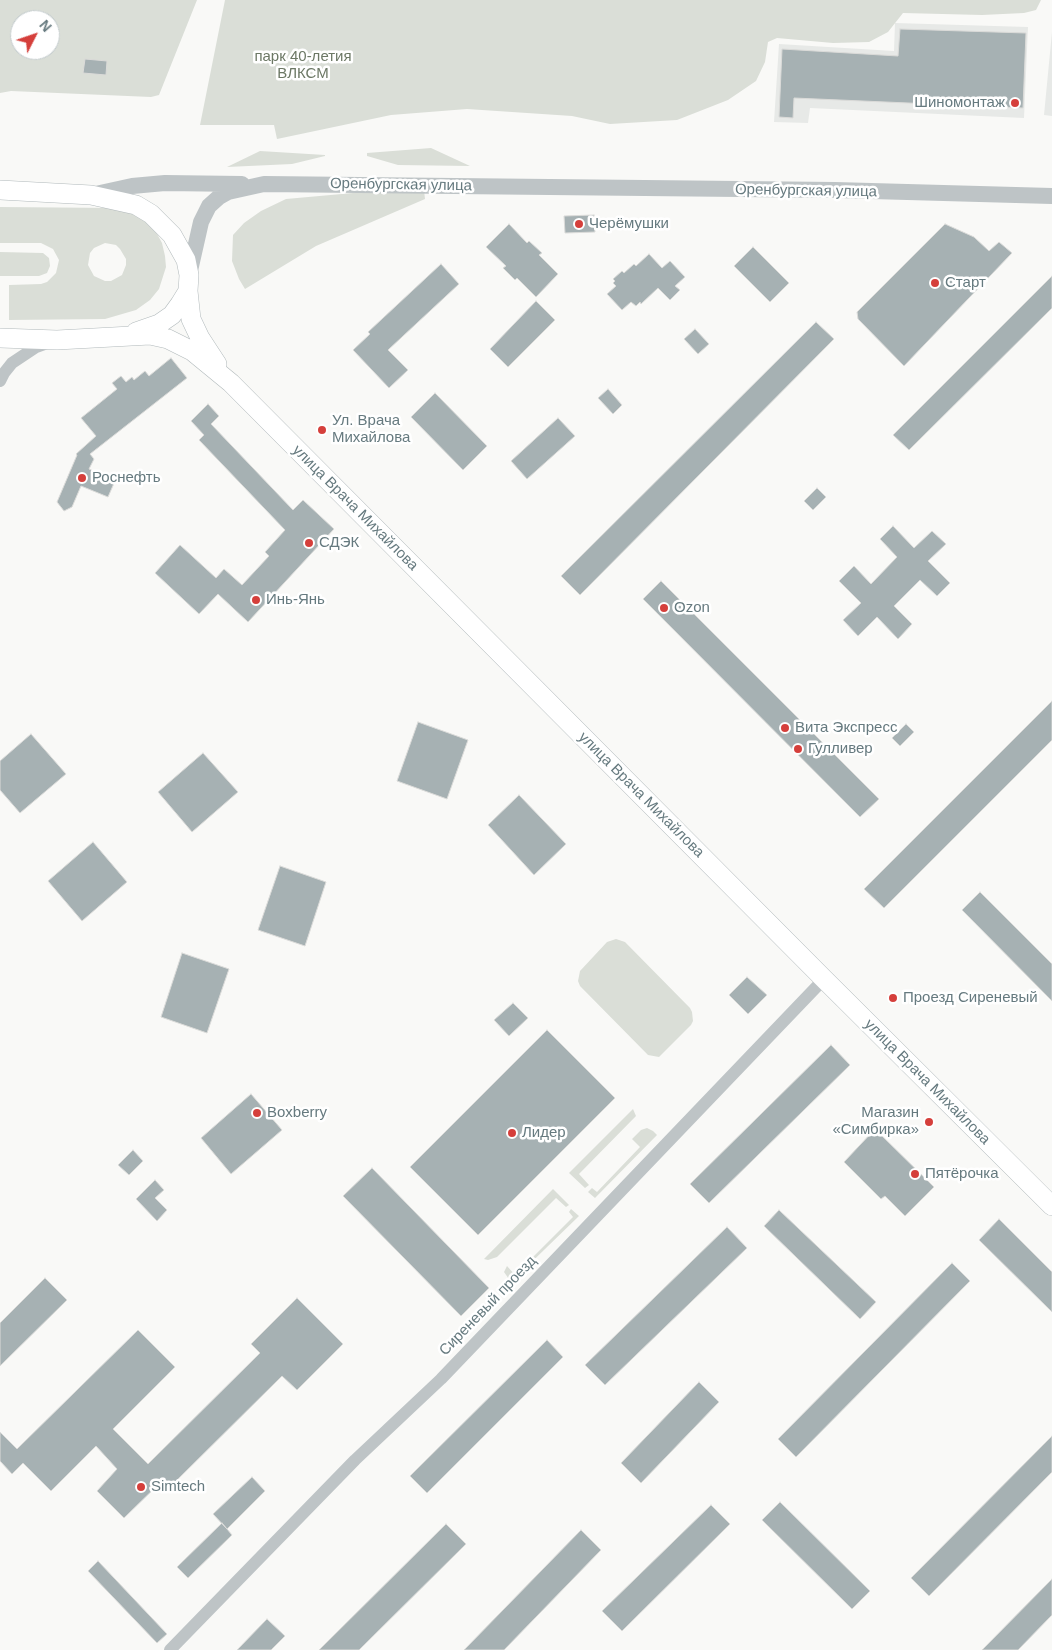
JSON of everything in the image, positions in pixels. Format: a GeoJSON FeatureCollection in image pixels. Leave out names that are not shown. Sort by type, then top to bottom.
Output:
{"type":"FeatureCollection","features":[{"type":"Feature","properties":{"kind":"main road"},"geometry":{"type":"LineString","coordinates":[[0,190],[90,195],[136,205],[164,225],[180,247],[186,260],[188,283],[180,304],[172,315],[159,324],[115,338]]}},
{"type":"Feature","properties":{"kind":"main road","name":"Оренбургская улица"},"geometry":{"type":"LineString","coordinates":[[188,283],[190,319],[200,338],[231,383]]}},
{"type":"Feature","properties":{"kind":"main road"},"geometry":{"type":"LineString","coordinates":[[0,338],[57,340],[150,335],[168,339],[192,351],[231,383]]}},
{"type":"Feature","properties":{"kind":"main road","name":"улица Врача Михайлова"},"geometry":{"type":"LineString","coordinates":[[231,383],[1052,1206]]}},
{"type":"Feature","properties":{"kind":"street"},"geometry":{"type":"LineString","coordinates":[[90,195],[132,186],[166,183],[264,184]]}},
{"type":"Feature","properties":{"kind":"street","name":"Оренбургская улица"},"geometry":{"type":"LineString","coordinates":[[188,283],[201,222],[209,206],[228,192],[264,184],[835,190],[1052,196]]}},
{"type":"Feature","properties":{"kind":"street"},"geometry":{"type":"LineString","coordinates":[[0,381],[4,372],[24,354],[36,347],[57,340]]}},
{"type":"Feature","properties":{"kind":"street","name":"Сиреневый проезд"},"geometry":{"type":"LineString","coordinates":[[170,1650],[355,1460],[441,1379],[824,979]]}},
{"type":"Feature","properties":{"kind":"shaded area"},"geometry":{"type":"Polygon","coordinates":[[[895,23],[1028,27],[1024,118],[810,108],[808,123],[774,122],[779,44],[894,51],[895,23]]]}},
{"type":"Feature","properties":{"kind":"shaded area"},"geometry":{"type":"Polygon","coordinates":[[[1052,32],[1052,116],[1044,115],[1052,32]]]}},
{"type":"Feature","properties":{"kind":"green space"},"geometry":{"type":"Polygon","coordinates":[[[0,0],[197,0],[159,95],[151,97],[11,91],[0,93],[0,0]]]}},
{"type":"Feature","properties":{"kind":"green space","name":"парк 40-летия ВЛКСМ"},"geometry":{"type":"Polygon","coordinates":[[[225,0],[1041,0],[1036,10],[1024,13],[982,15],[903,13],[888,32],[869,42],[833,43],[777,38],[768,42],[765,62],[756,81],[728,100],[677,120],[610,124],[572,116],[467,109],[391,115],[277,139],[274,125],[200,125],[225,0]]]}},
{"type":"Feature","properties":{"kind":"green space"},"geometry":{"type":"Polygon","coordinates":[[[431,148],[470,166],[398,165],[367,156],[367,153],[431,148]]]}},
{"type":"Feature","properties":{"kind":"green space"},"geometry":{"type":"Polygon","coordinates":[[[260,151],[325,156],[292,164],[227,167],[260,151]]]}},
{"type":"Feature","properties":{"kind":"green space"},"geometry":{"type":"Polygon","coordinates":[[[420,187],[424,190],[425,199],[316,246],[245,289],[239,279],[232,261],[233,235],[244,223],[261,211],[286,199],[420,187]]]}},
{"type":"Feature","properties":{"kind":"green space"},"geometry":{"type":"Polygon","coordinates":[[[0,207],[115,208],[134,214],[155,230],[162,243],[166,267],[159,289],[150,300],[136,310],[105,319],[9,320],[9,285],[41,284],[47,282],[56,273],[59,260],[53,249],[41,243],[0,243],[0,207]],[[105,243],[94,248],[90,253],[88,265],[94,276],[105,281],[111,281],[122,275],[126,259],[116,245],[105,243]]]}},
{"type":"Feature","properties":{"kind":"green space"},"geometry":{"type":"Polygon","coordinates":[[[0,252],[43,253],[49,258],[50,266],[47,273],[39,276],[0,276],[0,252]]]}},
{"type":"Feature","properties":{"kind":"green space"},"geometry":{"type":"Polygon","coordinates":[[[616,939],[625,942],[692,1012],[693,1021],[691,1025],[659,1057],[648,1055],[580,986],[578,981],[580,971],[607,942],[616,939]]]}},
{"type":"Feature","properties":{"kind":"green space"},"geometry":{"type":"Polygon","coordinates":[[[633,1109],[636,1116],[579,1174],[589,1185],[585,1188],[569,1173],[633,1109]]]}},
{"type":"Feature","properties":{"kind":"green space"},"geometry":{"type":"Polygon","coordinates":[[[647,1128],[657,1135],[595,1198],[588,1192],[592,1188],[597,1192],[640,1147],[632,1139],[641,1130],[647,1128]]]}},
{"type":"Feature","properties":{"kind":"green space"},"geometry":{"type":"Polygon","coordinates":[[[553,1189],[569,1205],[566,1207],[556,1198],[497,1257],[488,1260],[484,1259],[553,1189]]]}},
{"type":"Feature","properties":{"kind":"green space"},"geometry":{"type":"Polygon","coordinates":[[[571,1209],[579,1216],[511,1282],[504,1272],[507,1266],[515,1275],[573,1217],[569,1212],[571,1209]]]}},
{"type":"Feature","properties":{"kind":"building"},"geometry":{"type":"Polygon","coordinates":[[[900,29],[1026,33],[1023,108],[794,98],[793,118],[779,117],[782,49],[898,56],[900,29]]]}},
{"type":"Feature","properties":{"kind":"building"},"geometry":{"type":"Polygon","coordinates":[[[85,59],[107,61],[106,75],[83,73],[85,59]]]}},
{"type":"Feature","properties":{"kind":"building","name":"Черёмушки"},"geometry":{"type":"Polygon","coordinates":[[[594,215],[595,232],[565,233],[564,216],[594,215]]]}},
{"type":"Feature","properties":{"kind":"building"},"geometry":{"type":"Polygon","coordinates":[[[509,224],[527,243],[529,241],[542,253],[539,255],[558,274],[536,297],[517,278],[515,280],[503,268],[506,266],[486,247],[509,224]]]}},
{"type":"Feature","properties":{"kind":"building","name":"Старт"},"geometry":{"type":"Polygon","coordinates":[[[945,224],[974,237],[989,251],[999,242],[1012,253],[904,366],[858,319],[857,312],[945,224]]]}},
{"type":"Feature","properties":{"kind":"building"},"geometry":{"type":"Polygon","coordinates":[[[753,247],[789,283],[770,302],[734,266],[753,247]]]}},
{"type":"Feature","properties":{"kind":"building"},"geometry":{"type":"Polygon","coordinates":[[[649,254],[662,268],[670,261],[685,277],[675,286],[680,290],[670,300],[658,288],[641,304],[640,302],[636,306],[631,302],[622,310],[607,294],[616,286],[613,283],[615,281],[613,279],[622,271],[624,273],[634,264],[636,266],[649,254]]]}},
{"type":"Feature","properties":{"kind":"building"},"geometry":{"type":"Polygon","coordinates":[[[441,264],[459,284],[388,350],[408,370],[389,388],[353,350],[370,334],[368,332],[441,264]]]}},
{"type":"Feature","properties":{"kind":"building"},"geometry":{"type":"Polygon","coordinates":[[[1052,276],[1052,308],[909,450],[893,435],[1052,276]]]}},
{"type":"Feature","properties":{"kind":"building"},"geometry":{"type":"Polygon","coordinates":[[[536,301],[555,320],[508,367],[490,349],[536,301]]]}},
{"type":"Feature","properties":{"kind":"building"},"geometry":{"type":"Polygon","coordinates":[[[816,322],[834,339],[580,595],[561,576],[816,322]]]}},
{"type":"Feature","properties":{"kind":"building"},"geometry":{"type":"Polygon","coordinates":[[[695,329],[709,344],[698,354],[684,339],[695,329]]]}},
{"type":"Feature","properties":{"kind":"building"},"geometry":{"type":"Polygon","coordinates":[[[171,358],[187,378],[90,454],[94,459],[89,469],[115,481],[108,497],[81,486],[72,507],[64,511],[57,502],[76,454],[96,436],[81,418],[117,389],[112,383],[121,376],[126,382],[132,377],[134,380],[145,371],[149,376],[171,358]]]}},
{"type":"Feature","properties":{"kind":"building"},"geometry":{"type":"Polygon","coordinates":[[[608,389],[622,405],[613,414],[598,398],[608,389]]]}},
{"type":"Feature","properties":{"kind":"building"},"geometry":{"type":"Polygon","coordinates":[[[435,393],[487,446],[463,470],[411,417],[435,393]]]}},
{"type":"Feature","properties":{"kind":"building"},"geometry":{"type":"Polygon","coordinates":[[[208,404],[219,416],[211,424],[293,510],[303,500],[334,529],[248,622],[218,594],[199,614],[155,573],[180,545],[216,578],[224,569],[242,585],[269,556],[265,552],[285,530],[199,440],[204,435],[191,421],[208,404]]]}},
{"type":"Feature","properties":{"kind":"building"},"geometry":{"type":"Polygon","coordinates":[[[558,418],[575,436],[527,479],[511,461],[558,418]]]}},
{"type":"Feature","properties":{"kind":"building"},"geometry":{"type":"Polygon","coordinates":[[[817,488],[826,497],[813,510],[804,501],[817,488]]]}},
{"type":"Feature","properties":{"kind":"building"},"geometry":{"type":"Polygon","coordinates":[[[893,526],[914,548],[932,531],[946,544],[928,561],[950,583],[937,596],[920,580],[894,606],[912,624],[898,639],[877,617],[858,636],[843,620],[861,603],[839,581],[854,566],[871,584],[897,557],[880,539],[893,526]]]}},
{"type":"Feature","properties":{"kind":"building"},"geometry":{"type":"Polygon","coordinates":[[[661,581],[879,799],[860,817],[643,599],[661,581]]]}},
{"type":"Feature","properties":{"kind":"building"},"geometry":{"type":"Polygon","coordinates":[[[1052,701],[1052,740],[884,908],[864,889],[1052,701]]]}},
{"type":"Feature","properties":{"kind":"building"},"geometry":{"type":"Polygon","coordinates":[[[418,722],[468,740],[447,799],[397,781],[418,722]]]}},
{"type":"Feature","properties":{"kind":"building"},"geometry":{"type":"Polygon","coordinates":[[[906,724],[914,732],[900,746],[892,738],[906,724]]]}},
{"type":"Feature","properties":{"kind":"building"},"geometry":{"type":"Polygon","coordinates":[[[31,734],[66,774],[20,813],[0,790],[0,761],[31,734]]]}},
{"type":"Feature","properties":{"kind":"building"},"geometry":{"type":"Polygon","coordinates":[[[203,753],[238,792],[192,832],[158,792],[203,753]]]}},
{"type":"Feature","properties":{"kind":"building"},"geometry":{"type":"Polygon","coordinates":[[[519,795],[566,844],[534,875],[488,825],[519,795]]]}},
{"type":"Feature","properties":{"kind":"building"},"geometry":{"type":"Polygon","coordinates":[[[93,842],[127,882],[82,921],[48,881],[93,842]]]}},
{"type":"Feature","properties":{"kind":"building"},"geometry":{"type":"Polygon","coordinates":[[[280,866],[326,882],[305,946],[258,930],[280,866]]]}},
{"type":"Feature","properties":{"kind":"building"},"geometry":{"type":"Polygon","coordinates":[[[980,892],[1052,964],[1052,1001],[962,910],[980,892]]]}},
{"type":"Feature","properties":{"kind":"building"},"geometry":{"type":"Polygon","coordinates":[[[182,953],[229,969],[207,1033],[161,1017],[182,953]]]}},
{"type":"Feature","properties":{"kind":"building"},"geometry":{"type":"Polygon","coordinates":[[[747,977],[767,995],[748,1014],[729,995],[747,977]]]}},
{"type":"Feature","properties":{"kind":"building"},"geometry":{"type":"Polygon","coordinates":[[[513,1003],[528,1018],[509,1036],[494,1020],[513,1003]]]}},
{"type":"Feature","properties":{"kind":"building","name":"Лидер"},"geometry":{"type":"Polygon","coordinates":[[[547,1030],[615,1098],[478,1235],[410,1167],[547,1030]]]}},
{"type":"Feature","properties":{"kind":"building"},"geometry":{"type":"Polygon","coordinates":[[[831,1045],[850,1065],[709,1203],[690,1184],[831,1045]]]}},
{"type":"Feature","properties":{"kind":"building"},"geometry":{"type":"Polygon","coordinates":[[[251,1094],[282,1130],[231,1174],[201,1138],[251,1094]]]}},
{"type":"Feature","properties":{"kind":"building"},"geometry":{"type":"Polygon","coordinates":[[[875,1129],[934,1187],[905,1216],[885,1196],[881,1199],[844,1162],[875,1129]]]}},
{"type":"Feature","properties":{"kind":"building"},"geometry":{"type":"Polygon","coordinates":[[[133,1150],[143,1161],[129,1175],[118,1165],[133,1150]]]}},
{"type":"Feature","properties":{"kind":"building"},"geometry":{"type":"Polygon","coordinates":[[[372,1168],[489,1288],[461,1316],[343,1196],[372,1168]]]}},
{"type":"Feature","properties":{"kind":"building"},"geometry":{"type":"Polygon","coordinates":[[[155,1180],[164,1190],[155,1198],[167,1210],[157,1221],[136,1199],[155,1180]]]}},
{"type":"Feature","properties":{"kind":"building"},"geometry":{"type":"Polygon","coordinates":[[[779,1210],[876,1302],[860,1319],[764,1226],[779,1210]]]}},
{"type":"Feature","properties":{"kind":"building"},"geometry":{"type":"Polygon","coordinates":[[[999,1219],[1052,1272],[1052,1312],[979,1240],[999,1219]]]}},
{"type":"Feature","properties":{"kind":"building"},"geometry":{"type":"Polygon","coordinates":[[[727,1227],[747,1248],[605,1385],[585,1365],[727,1227]]]}},
{"type":"Feature","properties":{"kind":"building"},"geometry":{"type":"Polygon","coordinates":[[[952,1263],[970,1281],[796,1457],[778,1439],[952,1263]]]}},
{"type":"Feature","properties":{"kind":"building"},"geometry":{"type":"Polygon","coordinates":[[[45,1278],[67,1300],[0,1366],[0,1323],[45,1278]]]}},
{"type":"Feature","properties":{"kind":"building"},"geometry":{"type":"Polygon","coordinates":[[[297,1298],[343,1344],[297,1390],[282,1376],[170,1487],[163,1480],[124,1518],[97,1491],[117,1469],[96,1446],[51,1491],[23,1463],[12,1474],[0,1461],[0,1432],[17,1449],[138,1330],[175,1367],[113,1429],[148,1464],[260,1353],[251,1344],[297,1298]]]}},
{"type":"Feature","properties":{"kind":"building"},"geometry":{"type":"Polygon","coordinates":[[[547,1340],[563,1357],[427,1493],[410,1476],[547,1340]]]}},
{"type":"Feature","properties":{"kind":"building"},"geometry":{"type":"Polygon","coordinates":[[[699,1382],[719,1402],[641,1483],[621,1463],[699,1382]]]}},
{"type":"Feature","properties":{"kind":"building"},"geometry":{"type":"Polygon","coordinates":[[[1052,1436],[1052,1472],[929,1596],[911,1578],[1052,1436]]]}},
{"type":"Feature","properties":{"kind":"building"},"geometry":{"type":"Polygon","coordinates":[[[252,1477],[265,1491],[227,1529],[213,1514],[252,1477]]]}},
{"type":"Feature","properties":{"kind":"building"},"geometry":{"type":"Polygon","coordinates":[[[780,1502],[870,1591],[852,1609],[762,1520],[780,1502]]]}},
{"type":"Feature","properties":{"kind":"building"},"geometry":{"type":"Polygon","coordinates":[[[711,1505],[730,1524],[622,1631],[602,1611],[711,1505]]]}},
{"type":"Feature","properties":{"kind":"building"},"geometry":{"type":"Polygon","coordinates":[[[222,1523],[232,1535],[188,1578],[177,1567],[222,1523]]]}},
{"type":"Feature","properties":{"kind":"building"},"geometry":{"type":"Polygon","coordinates":[[[446,1524],[466,1544],[359,1650],[319,1650],[446,1524]]]}},
{"type":"Feature","properties":{"kind":"building"},"geometry":{"type":"Polygon","coordinates":[[[581,1530],[601,1550],[504,1650],[464,1650],[581,1530]]]}},
{"type":"Feature","properties":{"kind":"building"},"geometry":{"type":"Polygon","coordinates":[[[98,1561],[167,1634],[157,1643],[88,1571],[98,1561]]]}},
{"type":"Feature","properties":{"kind":"building"},"geometry":{"type":"Polygon","coordinates":[[[1052,1579],[1052,1615],[1018,1650],[982,1650],[1052,1579]]]}},
{"type":"Feature","properties":{"kind":"building"},"geometry":{"type":"Polygon","coordinates":[[[267,1619],[285,1636],[271,1650],[237,1650],[267,1619]]]}},
{"type":"Feature","properties":{"kind":"place","name":"Шиномонтаж"},"geometry":{"type":"Point","coordinates":[1015,103]}},
{"type":"Feature","properties":{"kind":"place","name":"Черёмушки"},"geometry":{"type":"Point","coordinates":[579,224]}},
{"type":"Feature","properties":{"kind":"place","name":"Старт"},"geometry":{"type":"Point","coordinates":[935,283]}},
{"type":"Feature","properties":{"kind":"place","name":"Ул. Врача Михайлова"},"geometry":{"type":"Point","coordinates":[322,430]}},
{"type":"Feature","properties":{"kind":"place","name":"Роснефть"},"geometry":{"type":"Point","coordinates":[82,478]}},
{"type":"Feature","properties":{"kind":"place","name":"СДЭК"},"geometry":{"type":"Point","coordinates":[309,543]}},
{"type":"Feature","properties":{"kind":"place","name":"Инь-Янь"},"geometry":{"type":"Point","coordinates":[256,600]}},
{"type":"Feature","properties":{"kind":"place","name":"Ozon"},"geometry":{"type":"Point","coordinates":[664,608]}},
{"type":"Feature","properties":{"kind":"place","name":"Вита Экспресс"},"geometry":{"type":"Point","coordinates":[785,728]}},
{"type":"Feature","properties":{"kind":"place","name":"Гулливер"},"geometry":{"type":"Point","coordinates":[798,749]}},
{"type":"Feature","properties":{"kind":"place","name":"Проезд Сиреневый"},"geometry":{"type":"Point","coordinates":[893,998]}},
{"type":"Feature","properties":{"kind":"place","name":"Boxberry"},"geometry":{"type":"Point","coordinates":[257,1113]}},
{"type":"Feature","properties":{"kind":"place","name":"Магазин «Симбирка»"},"geometry":{"type":"Point","coordinates":[929,1122]}},
{"type":"Feature","properties":{"kind":"place","name":"Лидер"},"geometry":{"type":"Point","coordinates":[512,1133]}},
{"type":"Feature","properties":{"kind":"place","name":"Пятёрочка"},"geometry":{"type":"Point","coordinates":[915,1174]}},
{"type":"Feature","properties":{"kind":"place","name":"Simtech"},"geometry":{"type":"Point","coordinates":[141,1487]}}]}
